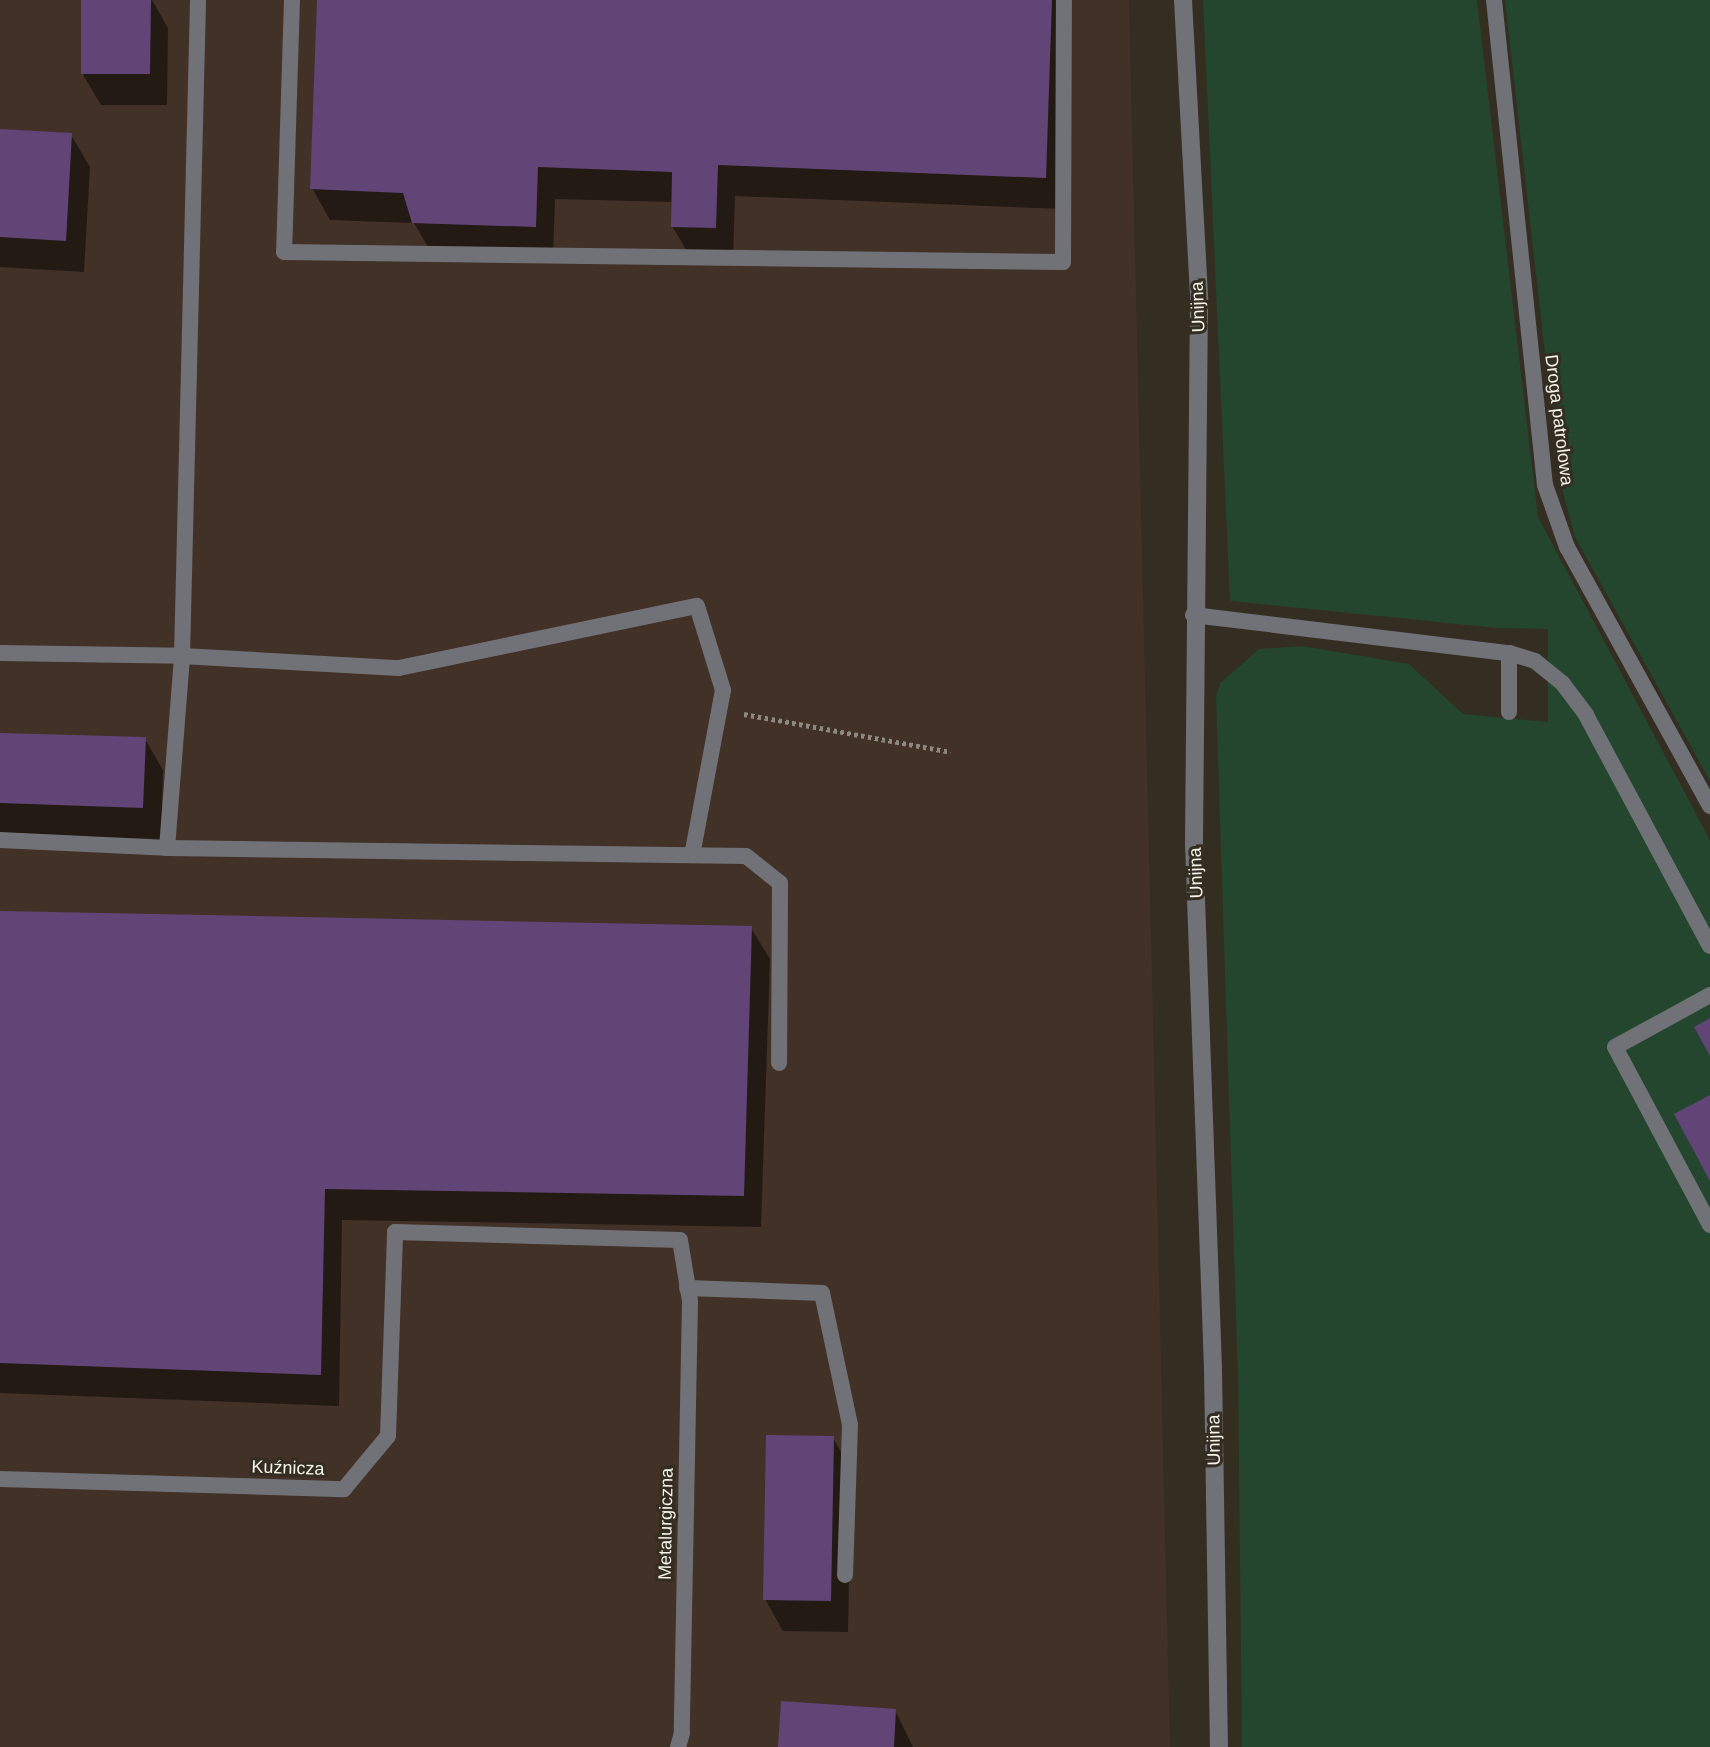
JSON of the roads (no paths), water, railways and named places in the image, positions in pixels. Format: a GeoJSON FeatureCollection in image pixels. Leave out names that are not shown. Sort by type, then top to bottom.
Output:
{"type":"FeatureCollection","features":[{"type":"Feature","properties":{"kind":"street","name":"Unijna"},"geometry":{"type":"LineString","coordinates":[[1183,0],[1199,300],[1200,444],[1193,615],[1194,844],[1213,1369],[1219,1747]]}},
{"type":"Feature","properties":{"kind":"lane"},"geometry":{"type":"LineString","coordinates":[[167,848],[182,656],[198,0]]}},
{"type":"Feature","properties":{"kind":"lane"},"geometry":{"type":"LineString","coordinates":[[292,0],[284,252],[1063,262],[1064,0]]}},
{"type":"Feature","properties":{"kind":"lane","name":"Droga patrolowa"},"geometry":{"type":"LineString","coordinates":[[1494,0],[1545,485],[1567,547],[1710,806]]}},
{"type":"Feature","properties":{"kind":"lane"},"geometry":{"type":"LineString","coordinates":[[0,653],[182,656],[399,668],[697,606],[723,690],[692,855]]}},
{"type":"Feature","properties":{"kind":"lane"},"geometry":{"type":"LineString","coordinates":[[1193,615],[1509,653],[1535,661],[1563,684],[1586,715],[1710,946]]}},
{"type":"Feature","properties":{"kind":"lane"},"geometry":{"type":"LineString","coordinates":[[1509,653],[1509,712]]}},
{"type":"Feature","properties":{"kind":"lane"},"geometry":{"type":"LineString","coordinates":[[0,840],[167,848],[746,856],[780,883],[779,1063]]}},
{"type":"Feature","properties":{"kind":"lane"},"geometry":{"type":"LineString","coordinates":[[1710,995],[1615,1047],[1710,1225]]}},
{"type":"Feature","properties":{"kind":"lane","name":"Metalurgiczna"},"geometry":{"type":"LineString","coordinates":[[395,1232],[680,1240],[688,1295],[682,1733],[678,1747]]}},
{"type":"Feature","properties":{"kind":"lane","name":"Kuźnicza"},"geometry":{"type":"LineString","coordinates":[[0,1479],[344,1489],[388,1436],[395,1232]]}},
{"type":"Feature","properties":{"kind":"lane"},"geometry":{"type":"LineString","coordinates":[[688,1295],[822,1293],[850,1425],[845,1575]]}}]}
